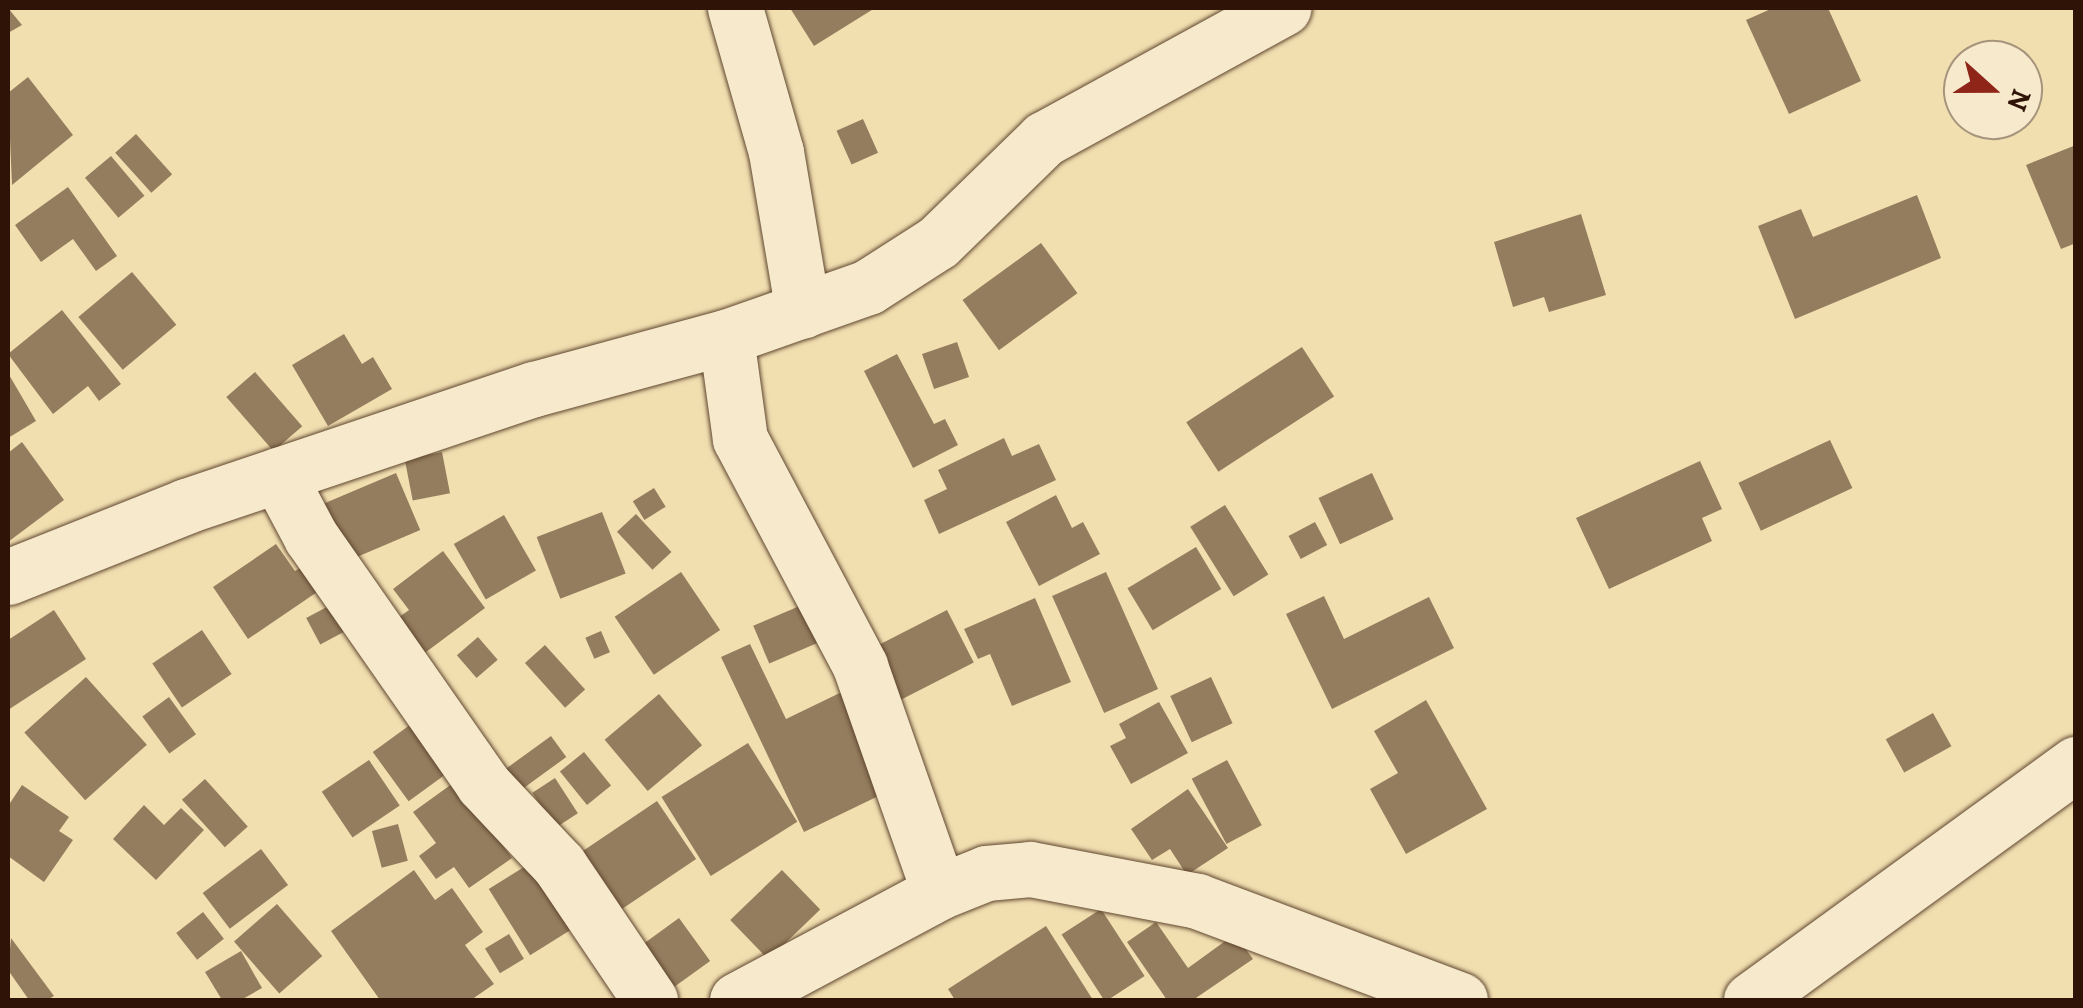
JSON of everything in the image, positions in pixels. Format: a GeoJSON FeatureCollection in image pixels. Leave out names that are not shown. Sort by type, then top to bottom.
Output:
{"type":"FeatureCollection","features":[{"type":"Feature","properties":{"kind":"street"},"geometry":{"type":"LineString","coordinates":[[735,8],[776,152],[802,311]]}},
{"type":"Feature","properties":{"kind":"street"},"geometry":{"type":"LineString","coordinates":[[8,577],[278,475],[534,389],[726,337],[868,286],[938,242],[1044,139],[1283,8]]}},
{"type":"Feature","properties":{"kind":"street"},"geometry":{"type":"LineString","coordinates":[[726,337],[740,439],[860,666],[938,892]]}},
{"type":"Feature","properties":{"kind":"street"},"geometry":{"type":"LineString","coordinates":[[278,475],[311,538],[483,784],[559,865],[650,1000]]}},
{"type":"Feature","properties":{"kind":"street"},"geometry":{"type":"LineString","coordinates":[[1751,1000],[2076,764]]}},
{"type":"Feature","properties":{"kind":"street"},"geometry":{"type":"LineString","coordinates":[[737,1000],[938,892],[986,873],[1030,868],[1197,901],[1460,1000]]}},
{"type":"Feature","properties":{"kind":"building"},"geometry":{"type":"Polygon","coordinates":[[[8,8],[22,25],[8,33],[8,8]]]}},
{"type":"Feature","properties":{"kind":"building"},"geometry":{"type":"Polygon","coordinates":[[[790,8],[875,8],[814,46],[790,8]]]}},
{"type":"Feature","properties":{"kind":"building"},"geometry":{"type":"Polygon","coordinates":[[[1773,8],[1828,8],[1861,81],[1789,114],[1746,20],[1773,8]]]}},
{"type":"Feature","properties":{"kind":"building"},"geometry":{"type":"Polygon","coordinates":[[[28,77],[73,135],[12,185],[8,93],[28,77]]]}},
{"type":"Feature","properties":{"kind":"building"},"geometry":{"type":"Polygon","coordinates":[[[863,119],[878,153],[852,165],[837,131],[863,119]]]}},
{"type":"Feature","properties":{"kind":"building"},"geometry":{"type":"Polygon","coordinates":[[[136,134],[172,174],[151,193],[115,153],[136,134]]]}},
{"type":"Feature","properties":{"kind":"building"},"geometry":{"type":"Polygon","coordinates":[[[2076,145],[2076,243],[2061,249],[2026,165],[2076,145]]]}},
{"type":"Feature","properties":{"kind":"building"},"geometry":{"type":"Polygon","coordinates":[[[111,156],[144,196],[118,218],[85,178],[111,156]]]}},
{"type":"Feature","properties":{"kind":"building"},"geometry":{"type":"Polygon","coordinates":[[[68,187],[117,256],[96,271],[73,239],[41,262],[15,225],[68,187]]]}},
{"type":"Feature","properties":{"kind":"building"},"geometry":{"type":"Polygon","coordinates":[[[1917,195],[1941,258],[1795,319],[1758,226],[1801,209],[1813,237],[1917,195]]]}},
{"type":"Feature","properties":{"kind":"building"},"geometry":{"type":"Polygon","coordinates":[[[1581,214],[1606,295],[1549,312],[1544,297],[1513,307],[1494,242],[1581,214]]]}},
{"type":"Feature","properties":{"kind":"building"},"geometry":{"type":"Polygon","coordinates":[[[1041,243],[1077,293],[999,350],[963,300],[1041,243]]]}},
{"type":"Feature","properties":{"kind":"building"},"geometry":{"type":"Polygon","coordinates":[[[132,272],[176,325],[123,370],[78,317],[132,272]]]}},
{"type":"Feature","properties":{"kind":"building"},"geometry":{"type":"Polygon","coordinates":[[[62,310],[121,384],[99,401],[88,386],[53,414],[8,354],[62,310]]]}},
{"type":"Feature","properties":{"kind":"building"},"geometry":{"type":"Polygon","coordinates":[[[344,334],[362,364],[373,357],[392,389],[328,426],[292,365],[344,334]]]}},
{"type":"Feature","properties":{"kind":"building"},"geometry":{"type":"Polygon","coordinates":[[[957,342],[969,377],[934,389],[922,354],[957,342]]]}},
{"type":"Feature","properties":{"kind":"building"},"geometry":{"type":"Polygon","coordinates":[[[1302,347],[1334,396],[1218,472],[1186,422],[1302,347]]]}},
{"type":"Feature","properties":{"kind":"building"},"geometry":{"type":"Polygon","coordinates":[[[897,354],[934,424],[945,419],[958,445],[913,468],[864,371],[897,354]]]}},
{"type":"Feature","properties":{"kind":"building"},"geometry":{"type":"Polygon","coordinates":[[[255,372],[302,426],[274,451],[226,397],[255,372]]]}},
{"type":"Feature","properties":{"kind":"building"},"geometry":{"type":"Polygon","coordinates":[[[8,373],[36,421],[8,438],[8,373]]]}},
{"type":"Feature","properties":{"kind":"building"},"geometry":{"type":"Polygon","coordinates":[[[1004,438],[1012,456],[1039,444],[1056,480],[939,534],[924,500],[947,489],[938,470],[1004,438]]]}},
{"type":"Feature","properties":{"kind":"building"},"geometry":{"type":"Polygon","coordinates":[[[1830,440],[1852,488],[1761,531],[1738,483],[1830,440]]]}},
{"type":"Feature","properties":{"kind":"building"},"geometry":{"type":"Polygon","coordinates":[[[22,442],[64,500],[8,542],[8,453],[22,442]]]}},
{"type":"Feature","properties":{"kind":"building"},"geometry":{"type":"Polygon","coordinates":[[[442,452],[450,493],[413,500],[405,459],[442,452]]]}},
{"type":"Feature","properties":{"kind":"building"},"geometry":{"type":"Polygon","coordinates":[[[1700,461],[1722,509],[1702,518],[1712,541],[1609,589],[1576,518],[1700,461]]]}},
{"type":"Feature","properties":{"kind":"building"},"geometry":{"type":"Polygon","coordinates":[[[396,473],[420,530],[335,566],[310,509],[396,473]]]}},
{"type":"Feature","properties":{"kind":"building"},"geometry":{"type":"Polygon","coordinates":[[[1372,473],[1394,519],[1340,544],[1319,498],[1372,473]]]}},
{"type":"Feature","properties":{"kind":"building"},"geometry":{"type":"Polygon","coordinates":[[[654,488],[666,507],[644,520],[633,501],[654,488]]]}},
{"type":"Feature","properties":{"kind":"building"},"geometry":{"type":"Polygon","coordinates":[[[1056,495],[1072,528],[1083,522],[1100,554],[1039,586],[1006,522],[1056,495]]]}},
{"type":"Feature","properties":{"kind":"building"},"geometry":{"type":"Polygon","coordinates":[[[1225,505],[1268,575],[1234,596],[1190,527],[1225,505]]]}},
{"type":"Feature","properties":{"kind":"building"},"geometry":{"type":"Polygon","coordinates":[[[602,512],[626,574],[560,599],[537,537],[602,512]]]}},
{"type":"Feature","properties":{"kind":"building"},"geometry":{"type":"Polygon","coordinates":[[[636,514],[671,552],[652,570],[617,532],[636,514]]]}},
{"type":"Feature","properties":{"kind":"building"},"geometry":{"type":"Polygon","coordinates":[[[504,515],[536,570],[486,599],[454,544],[504,515]]]}},
{"type":"Feature","properties":{"kind":"building"},"geometry":{"type":"Polygon","coordinates":[[[1315,522],[1327,545],[1301,559],[1289,536],[1315,522]]]}},
{"type":"Feature","properties":{"kind":"building"},"geometry":{"type":"Polygon","coordinates":[[[276,544],[295,571],[310,562],[326,586],[248,639],[213,587],[276,544]]]}},
{"type":"Feature","properties":{"kind":"building"},"geometry":{"type":"Polygon","coordinates":[[[1196,547],[1221,589],[1153,630],[1127,588],[1196,547]]]}},
{"type":"Feature","properties":{"kind":"building"},"geometry":{"type":"Polygon","coordinates":[[[443,551],[485,608],[414,661],[388,625],[409,610],[393,589],[443,551]]]}},
{"type":"Feature","properties":{"kind":"building"},"geometry":{"type":"Polygon","coordinates":[[[681,572],[720,630],[654,675],[615,617],[681,572]]]}},
{"type":"Feature","properties":{"kind":"building"},"geometry":{"type":"Polygon","coordinates":[[[1106,572],[1158,689],[1104,713],[1052,596],[1106,572]]]}},
{"type":"Feature","properties":{"kind":"building"},"geometry":{"type":"Polygon","coordinates":[[[1324,596],[1344,639],[1429,597],[1454,648],[1332,709],[1286,614],[1324,596]]]}},
{"type":"Feature","properties":{"kind":"building"},"geometry":{"type":"Polygon","coordinates":[[[1035,598],[1071,682],[1012,706],[990,654],[978,659],[964,629],[1035,598]]]}},
{"type":"Feature","properties":{"kind":"building"},"geometry":{"type":"Polygon","coordinates":[[[338,601],[352,627],[320,644],[306,618],[338,601]]]}},
{"type":"Feature","properties":{"kind":"building"},"geometry":{"type":"Polygon","coordinates":[[[802,605],[818,643],[769,663],[753,626],[802,605]]]}},
{"type":"Feature","properties":{"kind":"building"},"geometry":{"type":"Polygon","coordinates":[[[54,610],[86,659],[8,710],[8,640],[54,610]]]}},
{"type":"Feature","properties":{"kind":"building"},"geometry":{"type":"Polygon","coordinates":[[[947,610],[974,663],[899,701],[872,648],[947,610]]]}},
{"type":"Feature","properties":{"kind":"building"},"geometry":{"type":"Polygon","coordinates":[[[202,630],[232,674],[182,707],[152,664],[202,630]]]}},
{"type":"Feature","properties":{"kind":"building"},"geometry":{"type":"Polygon","coordinates":[[[601,631],[610,652],[594,659],[585,638],[601,631]]]}},
{"type":"Feature","properties":{"kind":"building"},"geometry":{"type":"Polygon","coordinates":[[[478,637],[498,660],[477,678],[457,655],[478,637]]]}},
{"type":"Feature","properties":{"kind":"building"},"geometry":{"type":"Polygon","coordinates":[[[750,644],[786,719],[848,689],[895,788],[804,832],[721,657],[750,644]]]}},
{"type":"Feature","properties":{"kind":"building"},"geometry":{"type":"Polygon","coordinates":[[[545,645],[585,690],[565,708],[525,663],[545,645]]]}},
{"type":"Feature","properties":{"kind":"building"},"geometry":{"type":"Polygon","coordinates":[[[86,677],[147,745],[85,800],[24,733],[86,677]]]}},
{"type":"Feature","properties":{"kind":"building"},"geometry":{"type":"Polygon","coordinates":[[[1211,677],[1233,723],[1192,742],[1170,696],[1211,677]]]}},
{"type":"Feature","properties":{"kind":"building"},"geometry":{"type":"Polygon","coordinates":[[[659,694],[702,745],[648,791],[605,740],[659,694]]]}},
{"type":"Feature","properties":{"kind":"building"},"geometry":{"type":"Polygon","coordinates":[[[169,697],[196,734],[169,754],[142,716],[169,697]]]}},
{"type":"Feature","properties":{"kind":"building"},"geometry":{"type":"Polygon","coordinates":[[[1426,700],[1487,809],[1406,854],[1370,789],[1398,773],[1374,731],[1426,700]]]}},
{"type":"Feature","properties":{"kind":"building"},"geometry":{"type":"Polygon","coordinates":[[[1159,702],[1188,753],[1131,784],[1110,746],[1126,738],[1119,724],[1159,702]]]}},
{"type":"Feature","properties":{"kind":"building"},"geometry":{"type":"Polygon","coordinates":[[[1933,713],[1951,746],[1904,772],[1886,739],[1933,713]]]}},
{"type":"Feature","properties":{"kind":"building"},"geometry":{"type":"Polygon","coordinates":[[[414,722],[450,771],[409,801],[373,752],[414,722]]]}},
{"type":"Feature","properties":{"kind":"building"},"geometry":{"type":"Polygon","coordinates":[[[551,736],[566,757],[510,798],[494,777],[551,736]]]}},
{"type":"Feature","properties":{"kind":"building"},"geometry":{"type":"Polygon","coordinates":[[[748,743],[797,822],[711,876],[661,797],[748,743]]]}},
{"type":"Feature","properties":{"kind":"building"},"geometry":{"type":"Polygon","coordinates":[[[584,752],[611,785],[587,805],[560,772],[584,752]]]}},
{"type":"Feature","properties":{"kind":"building"},"geometry":{"type":"Polygon","coordinates":[[[369,760],[400,806],[353,837],[322,792],[369,760]]]}},
{"type":"Feature","properties":{"kind":"building"},"geometry":{"type":"Polygon","coordinates":[[[1227,760],[1262,825],[1226,844],[1192,779],[1227,760]]]}},
{"type":"Feature","properties":{"kind":"building"},"geometry":{"type":"Polygon","coordinates":[[[555,778],[578,813],[555,828],[532,793],[555,778]]]}},
{"type":"Feature","properties":{"kind":"building"},"geometry":{"type":"Polygon","coordinates":[[[205,779],[248,827],[225,847],[182,800],[205,779]]]}},
{"type":"Feature","properties":{"kind":"building"},"geometry":{"type":"Polygon","coordinates":[[[456,781],[512,858],[469,888],[454,867],[436,879],[419,856],[436,843],[413,812],[456,781]]]}},
{"type":"Feature","properties":{"kind":"building"},"geometry":{"type":"Polygon","coordinates":[[[22,785],[69,817],[59,831],[73,840],[44,882],[8,856],[8,806],[22,785]]]}},
{"type":"Feature","properties":{"kind":"building"},"geometry":{"type":"Polygon","coordinates":[[[1188,789],[1228,848],[1187,875],[1170,849],[1152,860],[1131,829],[1188,789]]]}},
{"type":"Feature","properties":{"kind":"building"},"geometry":{"type":"Polygon","coordinates":[[[657,801],[696,859],[622,909],[583,851],[657,801]]]}},
{"type":"Feature","properties":{"kind":"building"},"geometry":{"type":"Polygon","coordinates":[[[144,805],[164,825],[181,808],[204,830],[156,880],[113,839],[144,805]]]}},
{"type":"Feature","properties":{"kind":"building"},"geometry":{"type":"Polygon","coordinates":[[[398,824],[408,861],[382,868],[372,831],[398,824]]]}},
{"type":"Feature","properties":{"kind":"building"},"geometry":{"type":"Polygon","coordinates":[[[261,849],[288,885],[230,929],[203,893],[261,849]]]}},
{"type":"Feature","properties":{"kind":"building"},"geometry":{"type":"Polygon","coordinates":[[[532,862],[573,928],[530,955],[489,889],[532,862]]]}},
{"type":"Feature","properties":{"kind":"building"},"geometry":{"type":"Polygon","coordinates":[[[414,870],[435,900],[452,888],[483,932],[465,945],[494,984],[471,1000],[380,1000],[331,931],[414,870]]]}},
{"type":"Feature","properties":{"kind":"building"},"geometry":{"type":"Polygon","coordinates":[[[782,870],[820,910],[768,960],[730,920],[782,870]]]}},
{"type":"Feature","properties":{"kind":"building"},"geometry":{"type":"Polygon","coordinates":[[[277,904],[322,956],[279,993],[234,941],[277,904]]]}},
{"type":"Feature","properties":{"kind":"building"},"geometry":{"type":"Polygon","coordinates":[[[1101,909],[1145,976],[1104,1000],[1062,935],[1101,909]]]}},
{"type":"Feature","properties":{"kind":"building"},"geometry":{"type":"Polygon","coordinates":[[[203,912],[224,939],[197,960],[176,933],[203,912]]]}},
{"type":"Feature","properties":{"kind":"building"},"geometry":{"type":"Polygon","coordinates":[[[679,918],[710,961],[666,993],[635,950],[679,918]]]}},
{"type":"Feature","properties":{"kind":"building"},"geometry":{"type":"Polygon","coordinates":[[[1156,922],[1188,968],[1235,934],[1253,959],[1193,1000],[1167,1000],[1127,942],[1156,922]]]}},
{"type":"Feature","properties":{"kind":"building"},"geometry":{"type":"Polygon","coordinates":[[[1046,926],[1093,1000],[955,1000],[948,989],[1046,926]]]}},
{"type":"Feature","properties":{"kind":"building"},"geometry":{"type":"Polygon","coordinates":[[[509,934],[524,959],[500,973],[485,948],[509,934]]]}},
{"type":"Feature","properties":{"kind":"building"},"geometry":{"type":"Polygon","coordinates":[[[11,938],[54,996],[29,1000],[8,970],[11,938]]]}},
{"type":"Feature","properties":{"kind":"building"},"geometry":{"type":"Polygon","coordinates":[[[241,951],[262,988],[241,1000],[222,1000],[205,972],[241,951]]]}}]}
